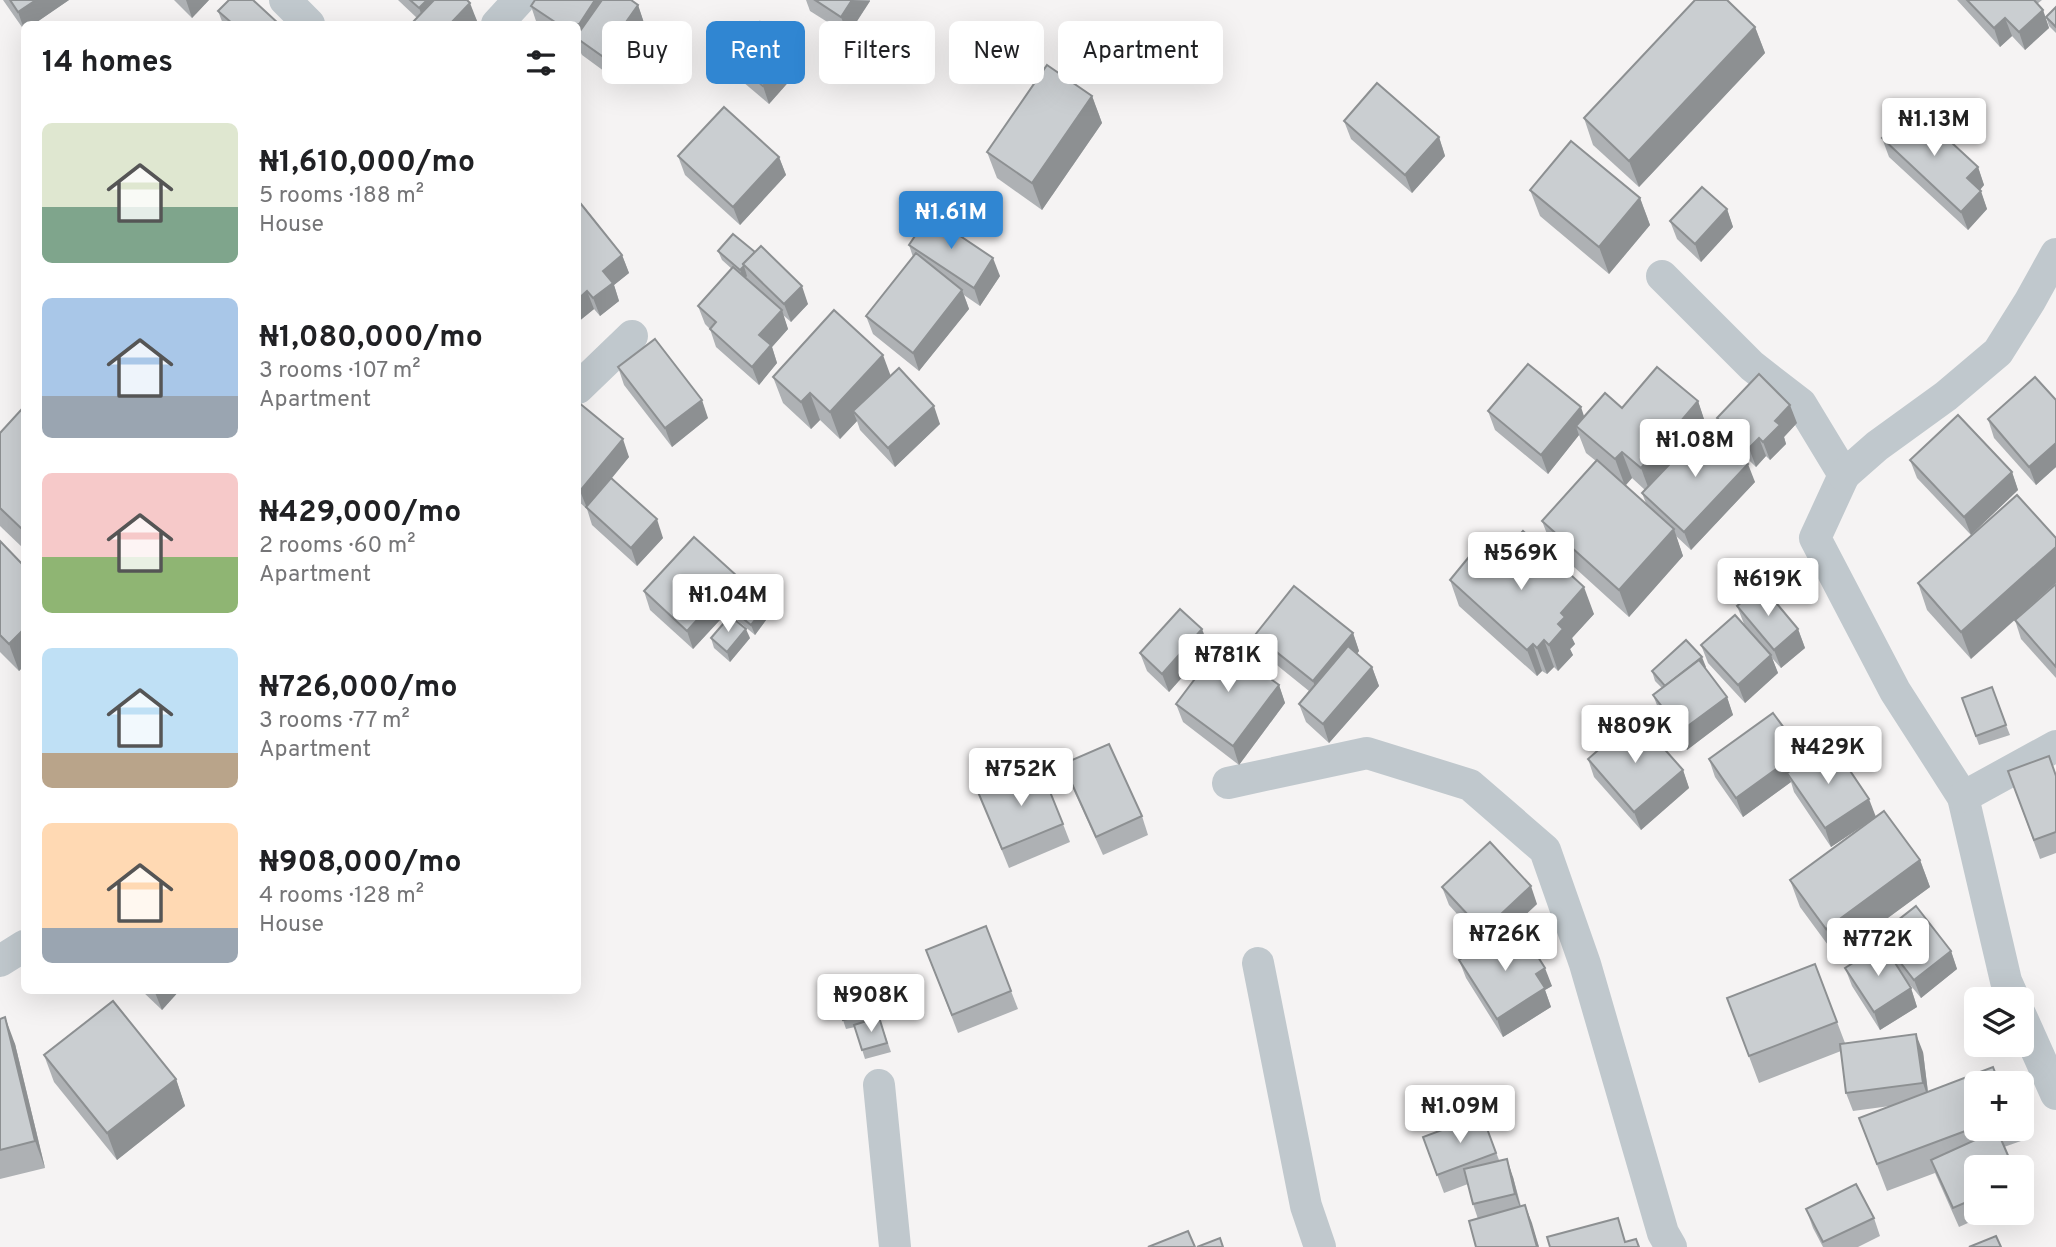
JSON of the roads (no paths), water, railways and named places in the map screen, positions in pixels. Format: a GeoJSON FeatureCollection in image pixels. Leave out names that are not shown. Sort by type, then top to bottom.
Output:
{"type":"FeatureCollection","features":[{"type":"Feature","properties":{"kind":"street"},"geometry":{"type":"LineString","coordinates":[[285,0],[306,21]]}},
{"type":"Feature","properties":{"kind":"street"},"geometry":{"type":"LineString","coordinates":[[500,21],[519,0]]}},
{"type":"Feature","properties":{"kind":"street"},"geometry":{"type":"LineString","coordinates":[[2009,987],[1963,797],[1895,691],[1815,538],[1844,475],[1998,352],[2056,254]]}},
{"type":"Feature","properties":{"kind":"street"},"geometry":{"type":"LineString","coordinates":[[1661,276],[1752,366],[1801,404],[1844,475]]}},
{"type":"Feature","properties":{"kind":"street"},"geometry":{"type":"LineString","coordinates":[[581,385],[632,336]]}},
{"type":"Feature","properties":{"kind":"street"},"geometry":{"type":"LineString","coordinates":[[1963,797],[2056,746]]}},
{"type":"Feature","properties":{"kind":"street"},"geometry":{"type":"LineString","coordinates":[[1228,783],[1367,753],[1470,785],[1545,849],[1585,964],[1663,1233],[1671,1247]]}},
{"type":"Feature","properties":{"kind":"street"},"geometry":{"type":"LineString","coordinates":[[0,961],[21,949]]}},
{"type":"Feature","properties":{"kind":"street"},"geometry":{"type":"LineString","coordinates":[[1258,963],[1306,1206],[1320,1247]]}},
{"type":"Feature","properties":{"kind":"street"},"geometry":{"type":"LineString","coordinates":[[2034,1045],[2056,1094]]}},
{"type":"Feature","properties":{"kind":"street"},"geometry":{"type":"LineString","coordinates":[[878,1085],[895,1247]]}}]}
